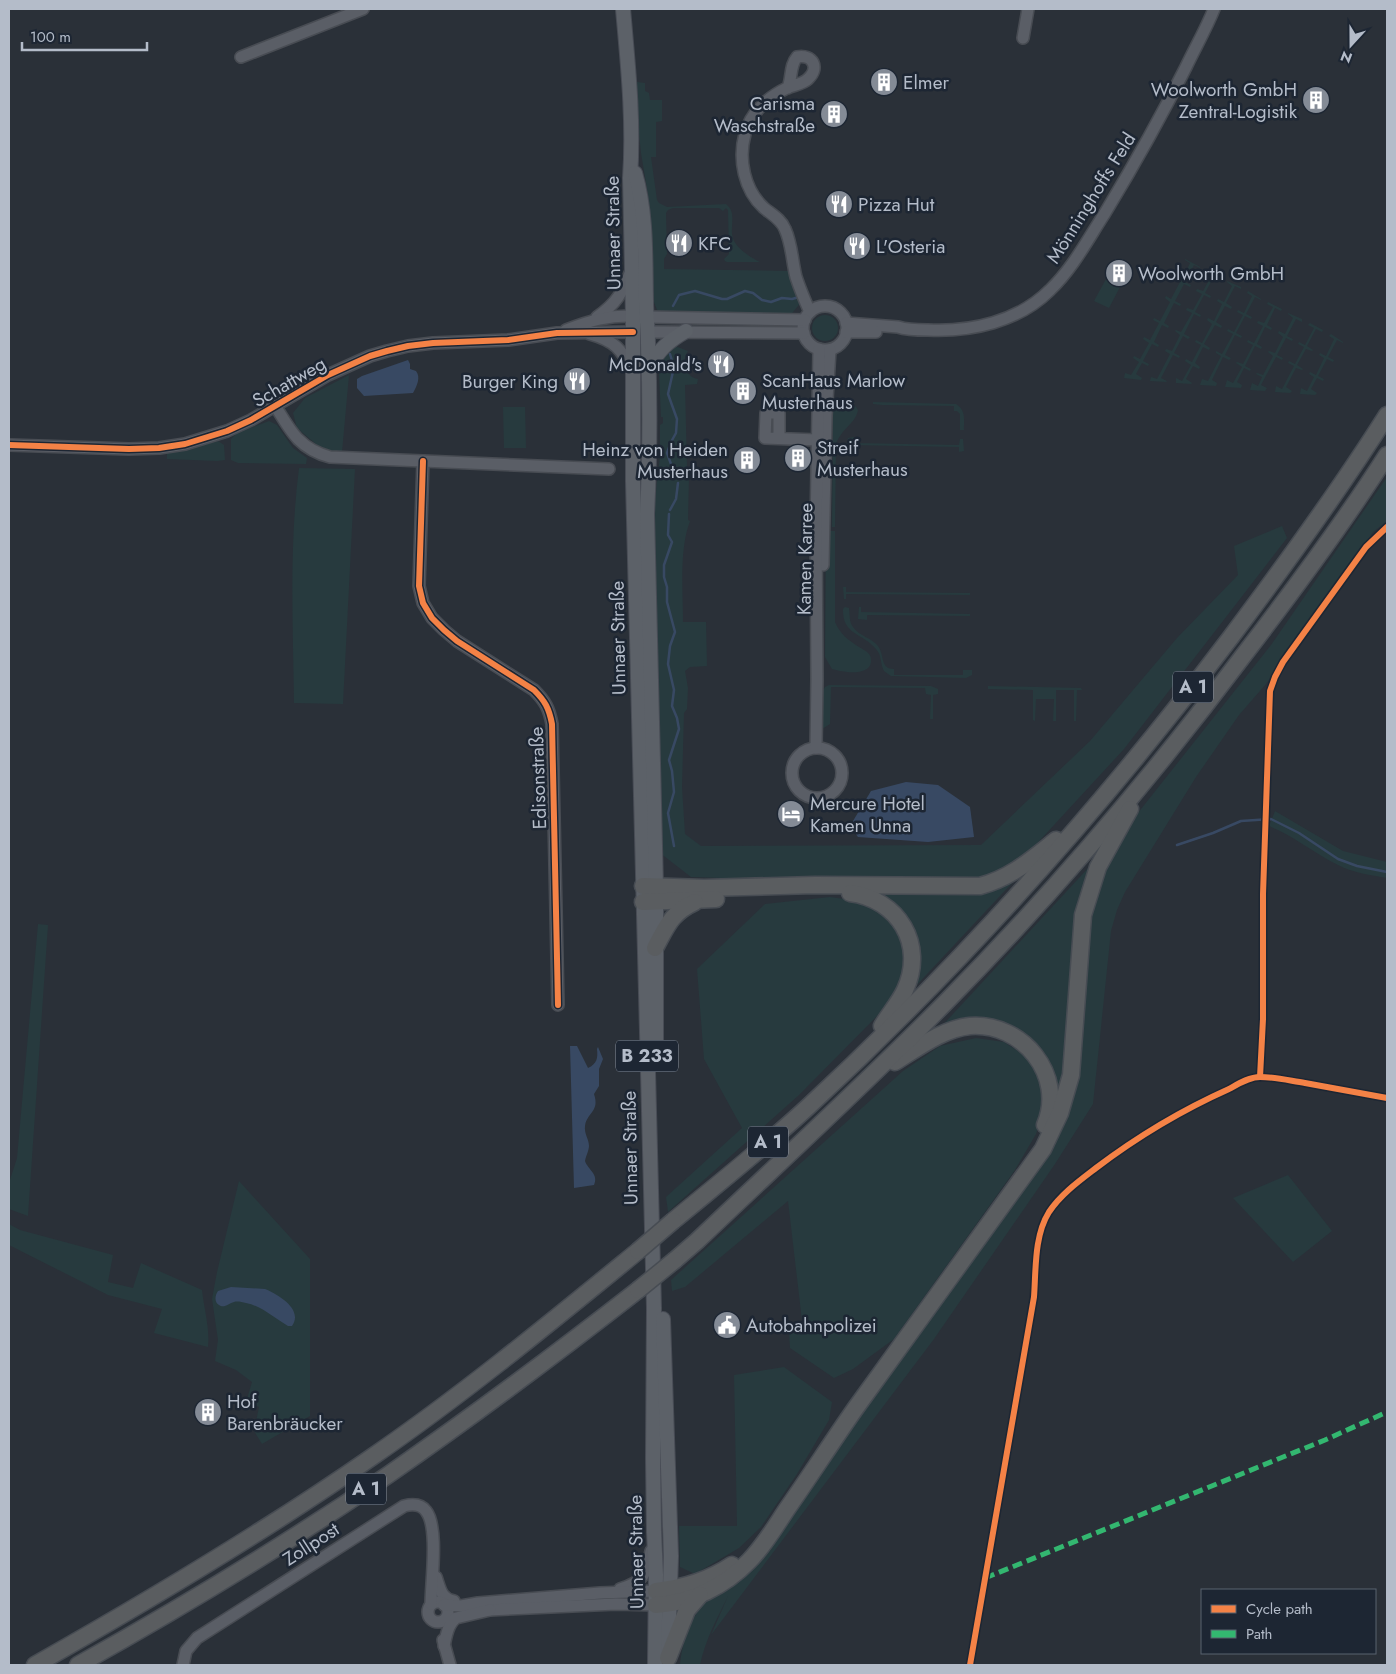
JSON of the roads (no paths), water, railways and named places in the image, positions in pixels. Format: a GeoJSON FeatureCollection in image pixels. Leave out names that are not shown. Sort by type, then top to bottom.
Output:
{"type":"FeatureCollection","features":[{"type":"Feature","properties":{"kind":"highway","name":"A 1"},"geometry":{"type":"LineString","coordinates":[[35,1665],[209,1563],[366,1462],[507,1358],[638,1252],[808,1107],[973,944],[1088,816],[1176,709],[1256,604],[1366,448],[1387,415]]}},
{"type":"Feature","properties":{"kind":"highway","name":"A 1"},"geometry":{"type":"LineString","coordinates":[[78,1665],[221,1581],[387,1475],[467,1420],[638,1290],[697,1241],[873,1075],[995,951],[1053,888],[1151,774],[1194,720],[1278,610],[1387,455]]}},
{"type":"Feature","properties":{"kind":"highway"},"geometry":{"type":"LineString","coordinates":[[664,1663],[687,1610],[700,1595],[718,1586],[735,1574],[759,1550],[855,1409],[1043,1149],[1060,1113],[1071,1075],[1083,915],[1098,867],[1151,774]]}},
{"type":"Feature","properties":{"kind":"highway"},"geometry":{"type":"LineString","coordinates":[[649,894],[704,888],[815,885],[980,886],[998,882],[1021,868],[1088,816]]}},
{"type":"Feature","properties":{"kind":"highway"},"geometry":{"type":"LineString","coordinates":[[649,894],[702,899],[851,892],[868,896],[886,906],[901,920],[908,934],[912,953],[911,968],[905,990],[859,1058]]}},
{"type":"Feature","properties":{"kind":"highway"},"geometry":{"type":"LineString","coordinates":[[655,948],[671,918],[689,905],[702,899]]}},
{"type":"Feature","properties":{"kind":"highway"},"geometry":{"type":"LineString","coordinates":[[663,1597],[723,1571],[744,1556],[756,1543],[849,1405],[907,1330],[1029,1157],[1046,1122],[1051,1106],[1046,1072],[1037,1057],[1024,1043],[1007,1032],[989,1027],[970,1026],[952,1030],[936,1037],[873,1075]]}},
{"type":"Feature","properties":{"kind":"highway"},"geometry":{"type":"LineString","coordinates":[[663,1597],[700,1595]]}},
{"type":"Feature","properties":{"kind":"main road"},"geometry":{"type":"LineString","coordinates":[[623,9],[631,158]]}},
{"type":"Feature","properties":{"kind":"main road","name":"Unnaer Straße"},"geometry":{"type":"LineString","coordinates":[[631,158],[632,269],[640,316],[648,332],[649,478],[647,514],[654,1308],[654,1532],[663,1597]]}},
{"type":"Feature","properties":{"kind":"main road","name":"Unnaer Straße"},"geometry":{"type":"LineString","coordinates":[[631,158],[641,194],[646,240],[640,316],[633,332],[633,488],[649,894],[655,948],[664,1663]]}},
{"type":"Feature","properties":{"kind":"main road"},"geometry":{"type":"LineString","coordinates":[[648,370],[664,345],[686,331]]}},
{"type":"Feature","properties":{"kind":"main road"},"geometry":{"type":"LineString","coordinates":[[633,332],[648,332]]}},
{"type":"Feature","properties":{"kind":"street"},"geometry":{"type":"LineString","coordinates":[[241,58],[363,9]]}},
{"type":"Feature","properties":{"kind":"street"},"geometry":{"type":"LineString","coordinates":[[1024,38],[1028,9]]}},
{"type":"Feature","properties":{"kind":"street","name":"Mönninghoffs Feld"},"geometry":{"type":"LineString","coordinates":[[846,328],[897,332],[905,329],[944,331],[977,328],[1022,310],[1050,291],[1078,257],[1114,197],[1175,89],[1214,9]]}},
{"type":"Feature","properties":{"kind":"street"},"geometry":{"type":"LineString","coordinates":[[640,316],[812,313],[832,308],[843,316],[846,328],[842,342],[836,347],[824,350],[809,343],[804,334],[812,313],[803,291],[785,228],[780,220],[760,204],[746,180],[742,160],[745,133],[753,116],[765,102],[788,88]]}},
{"type":"Feature","properties":{"kind":"street","name":"Schattweg"},"geometry":{"type":"LineString","coordinates":[[592,320],[612,306],[623,290],[632,269]]}},
{"type":"Feature","properties":{"kind":"street","name":"Schattweg"},"geometry":{"type":"LineString","coordinates":[[558,333],[592,320],[615,315],[640,316]]}},
{"type":"Feature","properties":{"kind":"street","name":"Schattweg"},"geometry":{"type":"LineString","coordinates":[[9,445],[91,449],[158,448],[185,444],[227,431],[276,407],[328,375],[370,356],[387,351],[433,343],[508,340],[558,333],[633,332]]}},
{"type":"Feature","properties":{"kind":"street"},"geometry":{"type":"LineString","coordinates":[[648,332],[804,334]]}},
{"type":"Feature","properties":{"kind":"street","name":"Schattweg"},"geometry":{"type":"LineString","coordinates":[[584,333],[612,343],[624,353],[633,371]]}},
{"type":"Feature","properties":{"kind":"street","name":"Kamen Karree"},"geometry":{"type":"LineString","coordinates":[[816,748],[817,678],[822,667],[821,439],[824,350]]}},
{"type":"Feature","properties":{"kind":"street","name":"Schattweg"},"geometry":{"type":"LineString","coordinates":[[276,407],[293,436],[309,450],[339,458],[610,469]]}},
{"type":"Feature","properties":{"kind":"street"},"geometry":{"type":"LineString","coordinates":[[779,438],[821,439]]}},
{"type":"Feature","properties":{"kind":"street","name":"Edisonstraße"},"geometry":{"type":"LineString","coordinates":[[424,461],[419,586],[423,603],[432,618],[444,630],[457,641],[534,690],[543,699],[550,711],[552,724],[558,1005]]}},
{"type":"Feature","properties":{"kind":"street"},"geometry":{"type":"LineString","coordinates":[[816,748],[826,749],[835,755],[839,760],[842,771],[838,788],[829,795],[819,798],[808,796],[799,790],[792,775],[794,764],[800,755],[809,749],[816,748]]}},
{"type":"Feature","properties":{"kind":"street","name":"Zollpost"},"geometry":{"type":"LineString","coordinates":[[184,1665],[186,1651],[197,1638],[398,1509],[404,1506],[415,1505],[424,1508],[430,1518],[433,1565],[444,1646],[450,1665]]}},
{"type":"Feature","properties":{"kind":"street","name":"Zollpost"},"geometry":{"type":"LineString","coordinates":[[612,1592],[631,1586],[646,1573],[654,1532]]}},
{"type":"Feature","properties":{"kind":"street","name":"Zollpost"},"geometry":{"type":"LineString","coordinates":[[433,1565],[440,1590],[446,1598],[453,1601],[478,1603]]}},
{"type":"Feature","properties":{"kind":"street","name":"Zollpost"},"geometry":{"type":"LineString","coordinates":[[436,1577],[436,1592],[440,1611]]}},
{"type":"Feature","properties":{"kind":"street","name":"Zollpost"},"geometry":{"type":"LineString","coordinates":[[440,1611],[478,1603],[612,1592],[663,1597]]}},
{"type":"Feature","properties":{"kind":"street"},"geometry":{"type":"LineString","coordinates":[[440,1611],[616,1604],[663,1597]]}},
{"type":"Feature","properties":{"kind":"street"},"geometry":{"type":"LineString","coordinates":[[444,1646],[445,1637],[450,1625],[456,1618],[490,1610]]}},
{"type":"Feature","properties":{"kind":"water"},"geometry":{"type":"Polygon","coordinates":[[[408,360],[410,369],[416,371],[418,376],[417,385],[413,393],[364,396],[357,388],[357,379],[362,376],[408,360]]]}},
{"type":"Feature","properties":{"kind":"water"},"geometry":{"type":"Polygon","coordinates":[[[906,782],[938,785],[970,807],[974,837],[928,842],[858,837],[850,826],[871,791],[906,782]]]}},
{"type":"Feature","properties":{"kind":"water"},"geometry":{"type":"Polygon","coordinates":[[[570,1046],[577,1046],[588,1068],[596,1060],[598,1047],[603,1059],[599,1069],[599,1086],[594,1094],[595,1105],[585,1126],[589,1149],[585,1161],[594,1175],[595,1181],[594,1185],[574,1188],[570,1046]]]}},
{"type":"Feature","properties":{"kind":"water"},"geometry":{"type":"Polygon","coordinates":[[[231,1287],[265,1289],[282,1298],[295,1314],[292,1326],[288,1326],[263,1309],[243,1302],[225,1306],[219,1305],[216,1302],[218,1291],[231,1287]]]}},
{"type":"Feature","properties":{"kind":"waterway"},"geometry":{"type":"LineString","coordinates":[[673,306],[679,295],[695,291],[722,299],[727,299],[745,291],[753,293],[762,300],[771,302],[782,298],[792,299],[799,297]]}},
{"type":"Feature","properties":{"kind":"waterway"},"geometry":{"type":"LineString","coordinates":[[670,354],[674,367],[668,394],[677,419],[676,433],[667,453],[675,475]]}},
{"type":"Feature","properties":{"kind":"waterway"},"geometry":{"type":"LineString","coordinates":[[670,510],[676,499],[678,483]]}},
{"type":"Feature","properties":{"kind":"waterway"},"geometry":{"type":"LineString","coordinates":[[669,514],[668,535],[672,542],[664,565],[664,577],[667,587],[667,602],[675,632],[670,646],[668,664],[674,690],[672,706],[679,729],[669,760],[674,792],[668,813],[674,846]]}},
{"type":"Feature","properties":{"kind":"waterway"},"geometry":{"type":"LineString","coordinates":[[1177,845],[1241,821],[1271,819],[1299,833],[1338,859],[1357,866],[1387,872]]}},
{"type":"Feature","properties":{"kind":"place","name":"Elmer"},"geometry":{"type":"Point","coordinates":[884,82]}},
{"type":"Feature","properties":{"kind":"place","name":"Woolworth GmbH Zentral-Logistik"},"geometry":{"type":"Point","coordinates":[1316,100]}},
{"type":"Feature","properties":{"kind":"place","name":"Carisma Waschstraße"},"geometry":{"type":"Point","coordinates":[834,114]}},
{"type":"Feature","properties":{"kind":"place","name":"Pizza Hut"},"geometry":{"type":"Point","coordinates":[839,204]}},
{"type":"Feature","properties":{"kind":"place","name":"KFC"},"geometry":{"type":"Point","coordinates":[679,243]}},
{"type":"Feature","properties":{"kind":"place","name":"L'Osteria"},"geometry":{"type":"Point","coordinates":[857,246]}},
{"type":"Feature","properties":{"kind":"place","name":"Woolworth GmbH"},"geometry":{"type":"Point","coordinates":[1119,273]}},
{"type":"Feature","properties":{"kind":"place","name":"McDonald's"},"geometry":{"type":"Point","coordinates":[721,364]}},
{"type":"Feature","properties":{"kind":"place","name":"Burger King"},"geometry":{"type":"Point","coordinates":[577,381]}},
{"type":"Feature","properties":{"kind":"place","name":"ScanHaus Marlow Musterhaus"},"geometry":{"type":"Point","coordinates":[743,391]}},
{"type":"Feature","properties":{"kind":"place","name":"Streif Musterhaus"},"geometry":{"type":"Point","coordinates":[798,458]}},
{"type":"Feature","properties":{"kind":"place","name":"Heinz von Heiden Musterhaus"},"geometry":{"type":"Point","coordinates":[747,460]}},
{"type":"Feature","properties":{"kind":"place","name":"Mercure Hotel Kamen Unna"},"geometry":{"type":"Point","coordinates":[791,814]}},
{"type":"Feature","properties":{"kind":"place","name":"Autobahnpolizei"},"geometry":{"type":"Point","coordinates":[727,1325]}},
{"type":"Feature","properties":{"kind":"place","name":"Hof Barenbräucker"},"geometry":{"type":"Point","coordinates":[208,1412]}}]}
